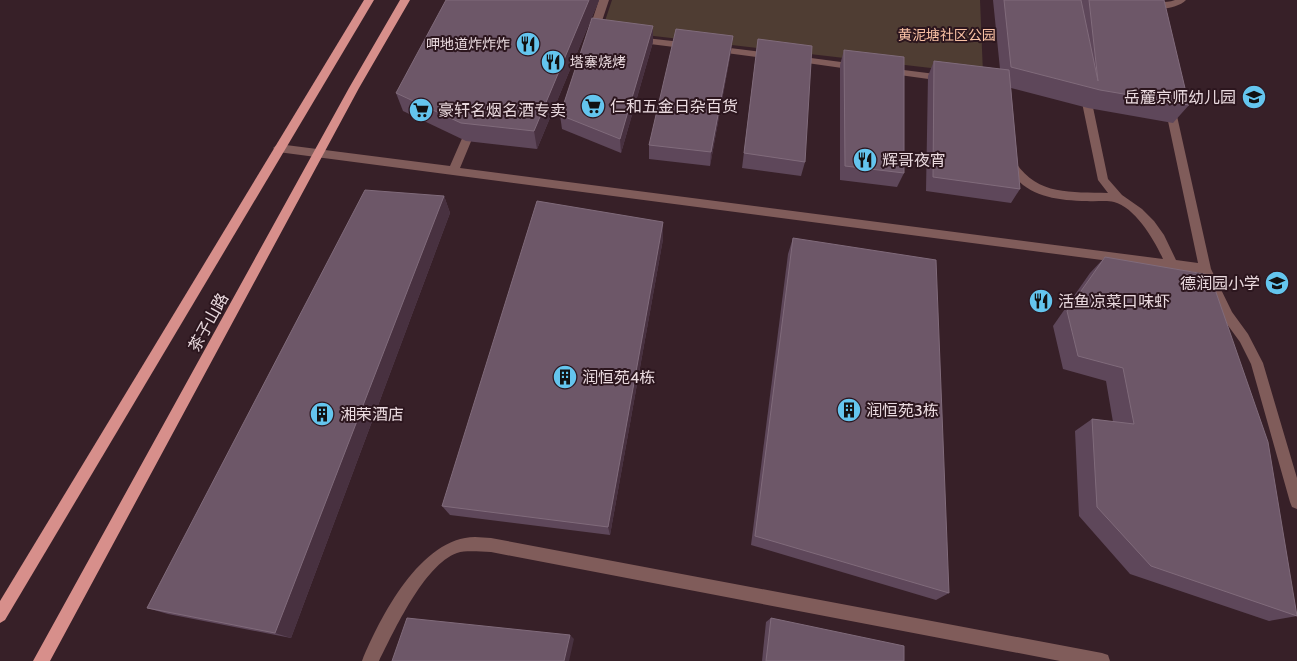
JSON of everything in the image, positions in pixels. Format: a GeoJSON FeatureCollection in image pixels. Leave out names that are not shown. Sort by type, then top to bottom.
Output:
{"type":"FeatureCollection","features":[{"type":"Feature","properties":{"kind":"main road","name":"茶子山路"},"geometry":{"type":"LineString","coordinates":[[0,615],[278,148],[369,0]]}},
{"type":"Feature","properties":{"kind":"main road","name":"茶子山路"},"geometry":{"type":"LineString","coordinates":[[41,661],[318,154],[405,0]]}},
{"type":"Feature","properties":{"kind":"street"},"geometry":{"type":"LineString","coordinates":[[595,37],[604,0]]}},
{"type":"Feature","properties":{"kind":"street"},"geometry":{"type":"LineString","coordinates":[[1146,5],[1166,5],[1178,3],[1181,0]]}},
{"type":"Feature","properties":{"kind":"street"},"geometry":{"type":"LineString","coordinates":[[627,38],[955,79]]}},
{"type":"Feature","properties":{"kind":"street"},"geometry":{"type":"LineString","coordinates":[[1082,81],[1103,180],[1118,198],[1138,212],[1150,224],[1160,238],[1172,264]]}},
{"type":"Feature","properties":{"kind":"street"},"geometry":{"type":"LineString","coordinates":[[1168,96],[1205,269],[1223,309],[1244,338],[1257,363],[1297,502]]}},
{"type":"Feature","properties":{"kind":"street"},"geometry":{"type":"LineString","coordinates":[[453,171],[477,114]]}},
{"type":"Feature","properties":{"kind":"street"},"geometry":{"type":"LineString","coordinates":[[278,148],[1205,269]]}},
{"type":"Feature","properties":{"kind":"street"},"geometry":{"type":"LineString","coordinates":[[1008,152],[1009,162],[1017,175],[1028,184],[1058,194],[1118,198]]}},
{"type":"Feature","properties":{"kind":"street"},"geometry":{"type":"LineString","coordinates":[[370,661],[406,593],[430,566],[450,548],[470,543],[1102,661]]}},
{"type":"Feature","properties":{"kind":"green space","name":"黄泥塘社区公园"},"geometry":{"type":"Polygon","coordinates":[[[612,0],[980,0],[983,74],[602,30],[612,0]]]}},
{"type":"Feature","properties":{"kind":"building"},"geometry":{"type":"Polygon","coordinates":[[[446,0],[589,0],[534,131],[461,123],[396,93],[446,0]]]}},
{"type":"Feature","properties":{"kind":"building"},"geometry":{"type":"Polygon","coordinates":[[[1004,0],[1081,0],[1098,81],[1089,0],[1164,0],[1189,105],[1100,90],[1011,67],[1004,0]]]}},
{"type":"Feature","properties":{"kind":"building"},"geometry":{"type":"Polygon","coordinates":[[[592,18],[653,26],[620,139],[560,115],[592,18]]]}},
{"type":"Feature","properties":{"kind":"building"},"geometry":{"type":"Polygon","coordinates":[[[676,29],[733,36],[711,152],[649,145],[676,29]]]}},
{"type":"Feature","properties":{"kind":"building"},"geometry":{"type":"Polygon","coordinates":[[[758,39],[812,46],[805,162],[744,153],[758,39]]]}},
{"type":"Feature","properties":{"kind":"building"},"geometry":{"type":"Polygon","coordinates":[[[844,50],[904,57],[904,173],[845,166],[844,50]]]}},
{"type":"Feature","properties":{"kind":"building"},"geometry":{"type":"Polygon","coordinates":[[[934,61],[1009,70],[1020,189],[933,177],[934,61]]]}},
{"type":"Feature","properties":{"kind":"building","name":"湘荣酒店"},"geometry":{"type":"Polygon","coordinates":[[[365,190],[444,196],[275,633],[147,608],[365,190]]]}},
{"type":"Feature","properties":{"kind":"building","name":"润恒苑4栋"},"geometry":{"type":"Polygon","coordinates":[[[537,201],[663,222],[608,527],[442,506],[537,201]]]}},
{"type":"Feature","properties":{"kind":"building","name":"润恒苑3栋"},"geometry":{"type":"Polygon","coordinates":[[[793,238],[936,260],[949,593],[755,536],[793,238]]]}},
{"type":"Feature","properties":{"kind":"building"},"geometry":{"type":"Polygon","coordinates":[[[1105,257],[1210,275],[1268,442],[1297,616],[1151,566],[1097,507],[1092,419],[1134,424],[1123,368],[1078,356],[1067,311],[1105,257]]]}},
{"type":"Feature","properties":{"kind":"building"},"geometry":{"type":"Polygon","coordinates":[[[407,618],[570,635],[564,661],[392,661],[407,618]]]}},
{"type":"Feature","properties":{"kind":"building"},"geometry":{"type":"Polygon","coordinates":[[[771,618],[904,646],[904,661],[766,661],[771,618]]]}},
{"type":"Feature","properties":{"kind":"place","name":"呷地道炸炸炸"},"geometry":{"type":"Point","coordinates":[528,44]}},
{"type":"Feature","properties":{"kind":"place","name":"塔寨烧烤"},"geometry":{"type":"Point","coordinates":[553,62]}},
{"type":"Feature","properties":{"kind":"place","name":"岳麓京师幼儿园"},"geometry":{"type":"Point","coordinates":[1254,97]}},
{"type":"Feature","properties":{"kind":"place","name":"仁和五金日杂百货"},"geometry":{"type":"Point","coordinates":[593,106]}},
{"type":"Feature","properties":{"kind":"place","name":"豪轩名烟名酒专卖"},"geometry":{"type":"Point","coordinates":[421,110]}},
{"type":"Feature","properties":{"kind":"place","name":"辉哥夜宵"},"geometry":{"type":"Point","coordinates":[865,160]}},
{"type":"Feature","properties":{"kind":"place","name":"德润园小学"},"geometry":{"type":"Point","coordinates":[1277,283]}},
{"type":"Feature","properties":{"kind":"place","name":"活鱼凉菜口味虾"},"geometry":{"type":"Point","coordinates":[1041,301]}},
{"type":"Feature","properties":{"kind":"place","name":"润恒苑4栋"},"geometry":{"type":"Point","coordinates":[565,377]}},
{"type":"Feature","properties":{"kind":"place","name":"润恒苑3栋"},"geometry":{"type":"Point","coordinates":[849,410]}},
{"type":"Feature","properties":{"kind":"place","name":"湘荣酒店"},"geometry":{"type":"Point","coordinates":[322,414]}}]}
